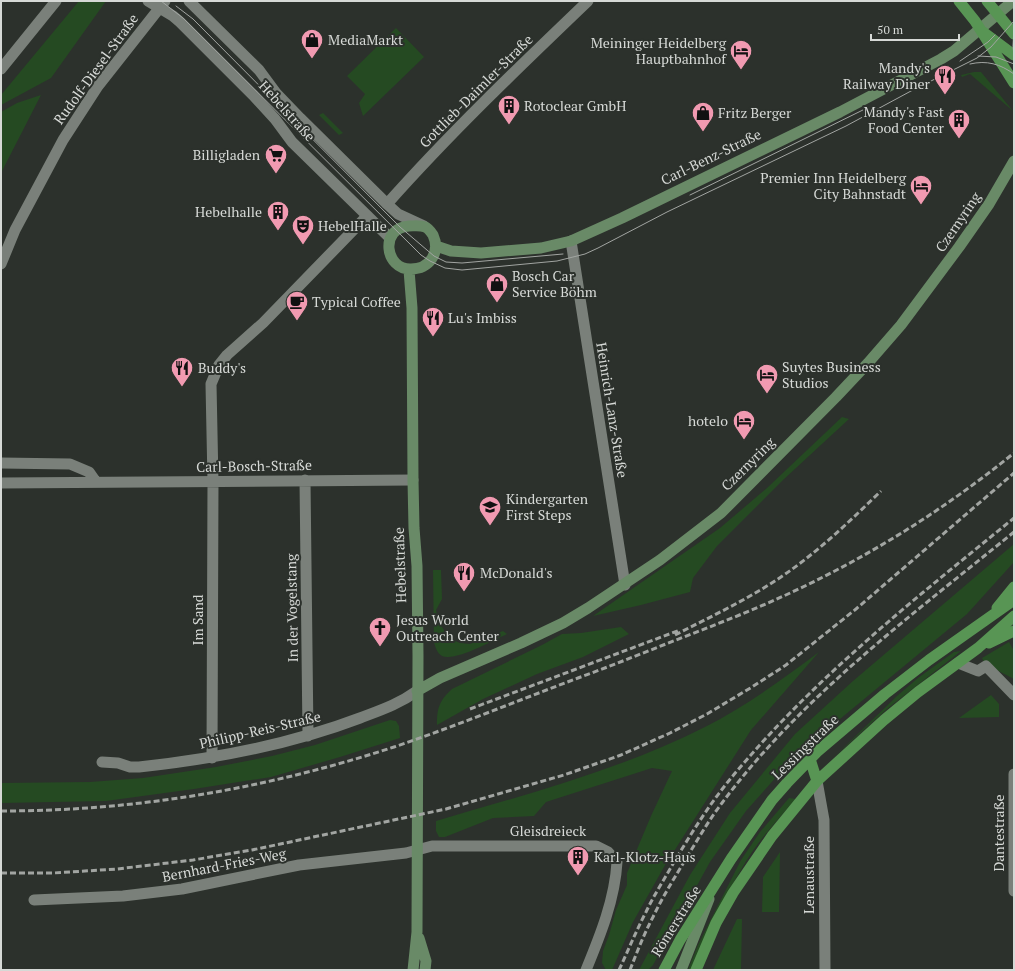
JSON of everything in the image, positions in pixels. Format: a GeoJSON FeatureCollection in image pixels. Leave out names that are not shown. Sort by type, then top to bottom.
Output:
{"type":"FeatureCollection","features":[{"type":"Feature","properties":{"kind":"main road"},"geometry":{"type":"LineString","coordinates":[[959,1],[980,29],[1014,83]]}},
{"type":"Feature","properties":{"kind":"main road"},"geometry":{"type":"LineString","coordinates":[[987,1],[1014,34]]}},
{"type":"Feature","properties":{"kind":"main road"},"geometry":{"type":"LineString","coordinates":[[980,29],[1012,1]]}},
{"type":"Feature","properties":{"kind":"main road"},"geometry":{"type":"LineString","coordinates":[[980,29],[1014,55]]}},
{"type":"Feature","properties":{"kind":"main road","name":"Carl-Benz-Straße"},"geometry":{"type":"LineString","coordinates":[[436,246],[451,251],[481,253],[541,248],[571,241],[622,218],[840,112],[941,59],[954,51],[980,29]]}},
{"type":"Feature","properties":{"kind":"main road","name":"Czernyring"},"geometry":{"type":"LineString","coordinates":[[418,691],[440,678],[563,623],[625,585],[660,560],[720,513],[812,422],[868,363],[901,325],[989,204],[1014,160]]}},
{"type":"Feature","properties":{"kind":"main road"},"geometry":{"type":"LineString","coordinates":[[424,226],[432,234],[436,246],[434,256],[421,268],[409,270],[402,268],[392,260],[389,254],[388,246],[390,238],[395,230],[400,227],[424,226]]}},
{"type":"Feature","properties":{"kind":"main road","name":"Hebelstraße"},"geometry":{"type":"LineString","coordinates":[[409,270],[412,308],[413,480],[418,691],[417,932],[413,970]]}},
{"type":"Feature","properties":{"kind":"main road"},"geometry":{"type":"LineString","coordinates":[[989,617],[1014,587]]}},
{"type":"Feature","properties":{"kind":"main road","name":"Lessingstraße"},"geometry":{"type":"LineString","coordinates":[[681,970],[714,888],[731,859],[772,800],[810,759],[885,694],[1014,600]]}},
{"type":"Feature","properties":{"kind":"main road"},"geometry":{"type":"LineString","coordinates":[[696,970],[716,922],[737,887],[772,836],[817,781],[884,720],[918,692],[978,648],[1014,616]]}},
{"type":"Feature","properties":{"kind":"main road"},"geometry":{"type":"LineString","coordinates":[[978,648],[1014,634]]}},
{"type":"Feature","properties":{"kind":"main road"},"geometry":{"type":"LineString","coordinates":[[810,759],[817,781]]}},
{"type":"Feature","properties":{"kind":"main road","name":"Römerstraße"},"geometry":{"type":"LineString","coordinates":[[664,970],[680,940],[714,888]]}},
{"type":"Feature","properties":{"kind":"main road","name":"Hebelstraße"},"geometry":{"type":"LineString","coordinates":[[417,932],[426,961],[425,970]]}},
{"type":"Feature","properties":{"kind":"main road"},"geometry":{"type":"LineString","coordinates":[[405,970],[415,954]]}},
{"type":"Feature","properties":{"kind":"street"},"geometry":{"type":"LineString","coordinates":[[2,69],[56,1]]}},
{"type":"Feature","properties":{"kind":"street","name":"Hebelstraße"},"geometry":{"type":"LineString","coordinates":[[148,1],[162,4],[172,16],[180,22],[275,119],[292,142],[390,238]]}},
{"type":"Feature","properties":{"kind":"street","name":"Hebelstraße"},"geometry":{"type":"LineString","coordinates":[[189,1],[258,70],[276,93],[300,118],[387,204],[398,214],[424,226]]}},
{"type":"Feature","properties":{"kind":"street","name":"Gottlieb-Daimler-Straße"},"geometry":{"type":"LineString","coordinates":[[387,204],[407,181],[588,1]]}},
{"type":"Feature","properties":{"kind":"street","name":"Rudolf-Diesel-Straße"},"geometry":{"type":"LineString","coordinates":[[1,264],[15,230],[63,140],[98,86],[162,4]]}},
{"type":"Feature","properties":{"kind":"street"},"geometry":{"type":"LineString","coordinates":[[213,482],[211,384],[219,365],[263,323],[367,216]]}},
{"type":"Feature","properties":{"kind":"street","name":"Heinrich-Lanz-Straße"},"geometry":{"type":"LineString","coordinates":[[571,241],[625,585]]}},
{"type":"Feature","properties":{"kind":"street"},"geometry":{"type":"LineString","coordinates":[[1,463],[70,464],[89,472],[96,482]]}},
{"type":"Feature","properties":{"kind":"street","name":"In der Vogelstang"},"geometry":{"type":"LineString","coordinates":[[305,480],[308,736]]}},
{"type":"Feature","properties":{"kind":"street","name":"Carl-Bosch-Straße"},"geometry":{"type":"LineString","coordinates":[[1,483],[413,480]]}},
{"type":"Feature","properties":{"kind":"street","name":"Im Sand"},"geometry":{"type":"LineString","coordinates":[[212,758],[213,482]]}},
{"type":"Feature","properties":{"kind":"street"},"geometry":{"type":"LineString","coordinates":[[958,663],[978,671],[986,666],[1014,695]]}},
{"type":"Feature","properties":{"kind":"street","name":"Philipp-Reis-Straße"},"geometry":{"type":"LineString","coordinates":[[102,762],[130,767],[139,767],[212,758],[308,736],[404,701],[418,691]]}},
{"type":"Feature","properties":{"kind":"street","name":"Dantestraße"},"geometry":{"type":"LineString","coordinates":[[1014,774],[1014,891]]}},
{"type":"Feature","properties":{"kind":"street","name":"Lenaustraße"},"geometry":{"type":"LineString","coordinates":[[817,781],[824,820],[825,970]]}},
{"type":"Feature","properties":{"kind":"street","name":"Gleisdreieck"},"geometry":{"type":"LineString","coordinates":[[418,851],[432,846],[448,845],[596,846],[608,852],[617,862],[616,879],[610,903],[589,967]]}},
{"type":"Feature","properties":{"kind":"street","name":"Bernhard-Fries-Weg"},"geometry":{"type":"LineString","coordinates":[[34,900],[145,894],[182,889],[299,865],[418,851]]}},
{"type":"Feature","properties":{"kind":"green space"},"geometry":{"type":"Polygon","coordinates":[[[79,1],[106,1],[51,78],[1,105],[1,95],[79,1]]]}},
{"type":"Feature","properties":{"kind":"green space"},"geometry":{"type":"Polygon","coordinates":[[[396,28],[424,57],[363,116],[359,103],[365,94],[347,76],[396,28]]]}},
{"type":"Feature","properties":{"kind":"green space"},"geometry":{"type":"Polygon","coordinates":[[[981,72],[1013,111],[970,74],[962,77],[961,75],[981,72]]]}},
{"type":"Feature","properties":{"kind":"green space"},"geometry":{"type":"Polygon","coordinates":[[[41,95],[1,173],[1,112],[17,103],[41,95]]]}},
{"type":"Feature","properties":{"kind":"green space"},"geometry":{"type":"Polygon","coordinates":[[[323,113],[343,133],[339,135],[319,115],[323,113]]]}},
{"type":"Feature","properties":{"kind":"green space"},"geometry":{"type":"Polygon","coordinates":[[[842,417],[849,419],[783,480],[717,546],[693,578],[690,592],[593,616],[720,528],[767,488],[842,417]]]}},
{"type":"Feature","properties":{"kind":"green space"},"geometry":{"type":"Polygon","coordinates":[[[1014,544],[1014,562],[967,614],[794,757],[746,811],[710,862],[653,965],[648,970],[639,970],[690,875],[730,813],[795,734],[853,681],[1014,544]]]}},
{"type":"Feature","properties":{"kind":"green space"},"geometry":{"type":"Polygon","coordinates":[[[433,570],[441,570],[442,599],[436,610],[438,621],[450,639],[460,643],[470,644],[503,631],[507,634],[456,656],[448,657],[440,655],[434,643],[433,570]]]}},
{"type":"Feature","properties":{"kind":"green space"},"geometry":{"type":"Polygon","coordinates":[[[621,627],[629,634],[583,657],[537,674],[483,699],[437,725],[440,705],[444,697],[452,689],[562,634],[581,633],[621,627]]]}},
{"type":"Feature","properties":{"kind":"green space"},"geometry":{"type":"Polygon","coordinates":[[[1009,642],[1013,649],[1014,679],[985,664],[982,658],[1009,642]]]}},
{"type":"Feature","properties":{"kind":"green space"},"geometry":{"type":"Polygon","coordinates":[[[961,651],[887,709],[834,757],[897,696],[918,678],[954,652],[961,651]]]}},
{"type":"Feature","properties":{"kind":"green space"},"geometry":{"type":"Polygon","coordinates":[[[819,652],[751,730],[664,867],[633,922],[612,970],[606,970],[602,963],[603,951],[616,910],[627,885],[627,873],[672,771],[652,768],[546,802],[534,816],[493,818],[445,837],[439,837],[436,831],[436,821],[539,791],[607,769],[673,742],[705,727],[750,701],[819,652]]]}},
{"type":"Feature","properties":{"kind":"green space"},"geometry":{"type":"Polygon","coordinates":[[[991,695],[999,704],[999,717],[959,718],[991,695]]]}},
{"type":"Feature","properties":{"kind":"green space"},"geometry":{"type":"Polygon","coordinates":[[[390,720],[396,721],[399,726],[400,738],[271,777],[106,801],[1,803],[1,783],[90,782],[143,778],[216,767],[272,756],[315,745],[390,720]]]}},
{"type":"Feature","properties":{"kind":"green space"},"geometry":{"type":"Polygon","coordinates":[[[789,798],[796,799],[750,854],[723,902],[692,970],[688,970],[698,945],[741,860],[760,832],[789,798]]]}},
{"type":"Feature","properties":{"kind":"green space"},"geometry":{"type":"Polygon","coordinates":[[[780,852],[779,912],[762,912],[763,877],[780,852]]]}},
{"type":"Feature","properties":{"kind":"green space"},"geometry":{"type":"Polygon","coordinates":[[[737,919],[742,919],[741,970],[713,970],[737,919]]]}},
{"type":"Feature","properties":{"kind":"tram line"},"geometry":{"type":"LineString","coordinates":[[161,1],[183,18],[421,255],[445,268],[462,270],[557,261],[585,254],[667,212],[846,126],[977,58],[991,47],[1014,21]]}},
{"type":"Feature","properties":{"kind":"tram line"},"geometry":{"type":"LineString","coordinates":[[176,6],[193,19],[400,227],[434,256],[446,262],[462,263],[563,254]]}},
{"type":"Feature","properties":{"kind":"tram line"},"geometry":{"type":"LineString","coordinates":[[1014,27],[1014,56]]}},
{"type":"Feature","properties":{"kind":"tram line"},"geometry":{"type":"LineString","coordinates":[[960,61],[988,42],[995,35]]}},
{"type":"Feature","properties":{"kind":"tram line"},"geometry":{"type":"LineString","coordinates":[[978,56],[996,57],[1014,64]]}},
{"type":"Feature","properties":{"kind":"tram line"},"geometry":{"type":"LineString","coordinates":[[970,64],[982,62],[998,65],[1014,74]]}},
{"type":"Feature","properties":{"kind":"tram line"},"geometry":{"type":"LineString","coordinates":[[690,195],[867,108]]}},
{"type":"Feature","properties":{"kind":"railway"},"geometry":{"type":"LineString","coordinates":[[1,811],[101,807],[200,795],[297,775],[346,762],[417,739],[603,669],[791,593],[835,571],[914,525],[940,508],[1014,453]]}},
{"type":"Feature","properties":{"kind":"railway"},"geometry":{"type":"LineString","coordinates":[[1,873],[53,873],[117,869],[193,860],[252,850],[446,809],[564,775],[621,755],[670,733],[707,714],[786,665],[856,609],[1014,473]]}},
{"type":"Feature","properties":{"kind":"railway"},"geometry":{"type":"LineString","coordinates":[[675,635],[749,597],[791,570],[826,542],[881,491]]}},
{"type":"Feature","properties":{"kind":"railway"},"geometry":{"type":"LineString","coordinates":[[619,970],[639,926],[658,890],[693,831],[727,782],[768,736],[835,670],[905,607],[1014,518]]}},
{"type":"Feature","properties":{"kind":"railway"},"geometry":{"type":"LineString","coordinates":[[630,970],[650,923],[699,836],[722,803],[753,764],[822,693],[859,659],[1014,532]]}},
{"type":"Feature","properties":{"kind":"railway"},"geometry":{"type":"LineString","coordinates":[[470,709],[680,630]]}},
{"type":"Feature","properties":{"kind":"place","name":"MediaMarkt"},"geometry":{"type":"Point","coordinates":[312,60]}},
{"type":"Feature","properties":{"kind":"place","name":"Meininger Heidelberg Hauptbahnhof"},"geometry":{"type":"Point","coordinates":[741,70]}},
{"type":"Feature","properties":{"kind":"place","name":"Mandy's Railway Diner"},"geometry":{"type":"Point","coordinates":[945,96]}},
{"type":"Feature","properties":{"kind":"place","name":"Rotoclear GmbH"},"geometry":{"type":"Point","coordinates":[509,126]}},
{"type":"Feature","properties":{"kind":"place","name":"Fritz Berger"},"geometry":{"type":"Point","coordinates":[703,132]}},
{"type":"Feature","properties":{"kind":"place","name":"Mandy's Fast Food Center"},"geometry":{"type":"Point","coordinates":[959,140]}},
{"type":"Feature","properties":{"kind":"place","name":"Billigladen"},"geometry":{"type":"Point","coordinates":[276,174]}},
{"type":"Feature","properties":{"kind":"place","name":"Premier Inn Heidelberg City Bahnstadt"},"geometry":{"type":"Point","coordinates":[921,206]}},
{"type":"Feature","properties":{"kind":"place","name":"Hebelhalle"},"geometry":{"type":"Point","coordinates":[278,232]}},
{"type":"Feature","properties":{"kind":"place","name":"HebelHalle"},"geometry":{"type":"Point","coordinates":[303,246]}},
{"type":"Feature","properties":{"kind":"place","name":"Bosch Car Service Böhm"},"geometry":{"type":"Point","coordinates":[497,304]}},
{"type":"Feature","properties":{"kind":"place","name":"Typical Coffee"},"geometry":{"type":"Point","coordinates":[297,322]}},
{"type":"Feature","properties":{"kind":"place","name":"Lu's Imbiss"},"geometry":{"type":"Point","coordinates":[433,338]}},
{"type":"Feature","properties":{"kind":"place","name":"Buddy's"},"geometry":{"type":"Point","coordinates":[182,388]}},
{"type":"Feature","properties":{"kind":"place","name":"Suytes Business Studios"},"geometry":{"type":"Point","coordinates":[767,394]}},
{"type":"Feature","properties":{"kind":"place","name":"hotelo"},"geometry":{"type":"Point","coordinates":[744,440]}},
{"type":"Feature","properties":{"kind":"place","name":"Kindergarten First Steps"},"geometry":{"type":"Point","coordinates":[490,526]}},
{"type":"Feature","properties":{"kind":"place","name":"McDonald's"},"geometry":{"type":"Point","coordinates":[464,592]}},
{"type":"Feature","properties":{"kind":"place","name":"Jesus World Outreach Center"},"geometry":{"type":"Point","coordinates":[380,648]}},
{"type":"Feature","properties":{"kind":"place","name":"Karl-Klotz-Haus"},"geometry":{"type":"Point","coordinates":[578,876]}}]}
